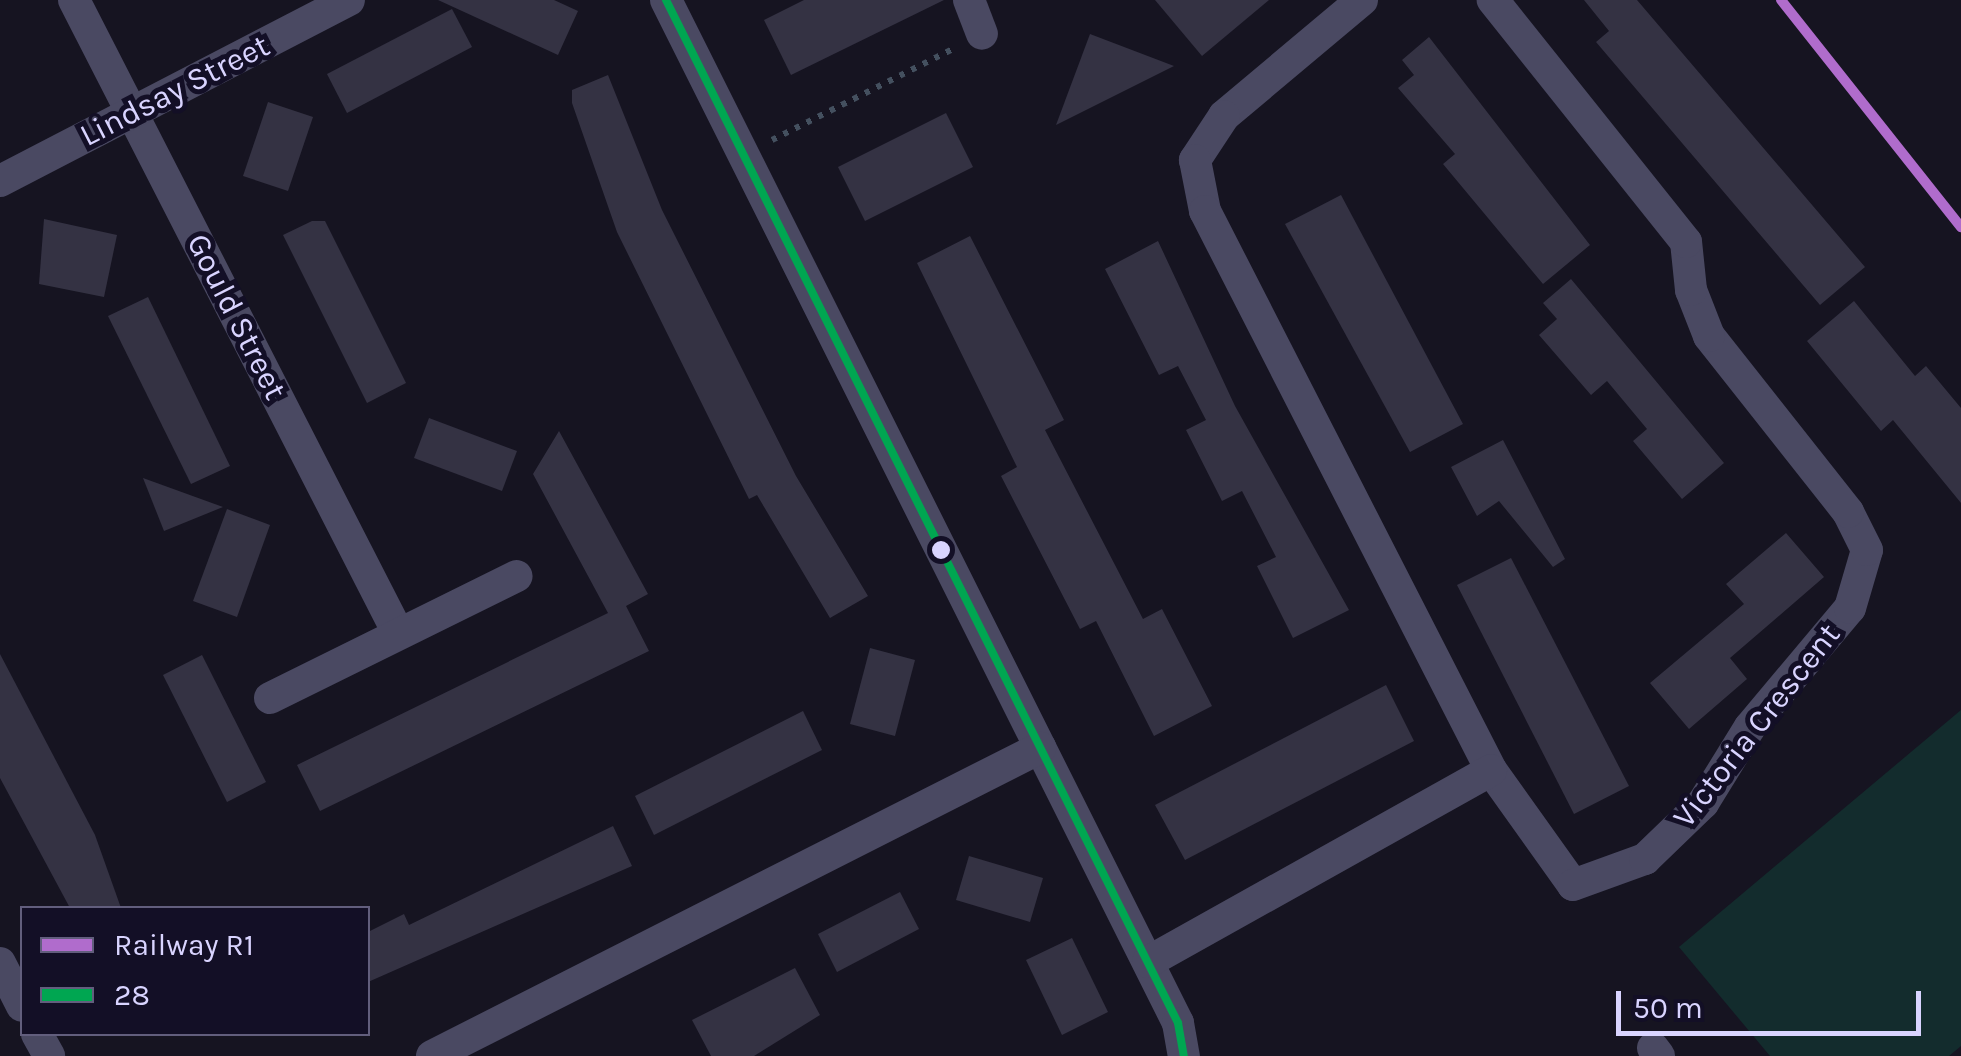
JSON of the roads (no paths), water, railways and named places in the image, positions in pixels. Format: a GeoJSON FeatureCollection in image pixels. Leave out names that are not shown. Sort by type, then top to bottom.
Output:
{"type":"FeatureCollection","features":[{"type":"Feature","properties":{"kind":"street","name":"Gould Street"},"geometry":{"type":"LineString","coordinates":[[74,0],[398,634]]}},
{"type":"Feature","properties":{"kind":"street","name":"Lindsay Street"},"geometry":{"type":"LineString","coordinates":[[0,181],[350,0]]}},
{"type":"Feature","properties":{"kind":"street"},"geometry":{"type":"LineString","coordinates":[[666,0],[1148,962],[1184,1056]]}},
{"type":"Feature","properties":{"kind":"street"},"geometry":{"type":"LineString","coordinates":[[969,0],[982,34]]}},
{"type":"Feature","properties":{"kind":"street","name":"Victoria Crescent"},"geometry":{"type":"LineString","coordinates":[[1362,0],[1224,116],[1195,160],[1205,210],[1492,770],[1573,885],[1645,860],[1703,803],[1750,727],[1850,608],[1867,550],[1848,512],[1710,336],[1691,290],[1686,242],[1493,0]]}},
{"type":"Feature","properties":{"kind":"street"},"geometry":{"type":"LineString","coordinates":[[270,698],[518,576]]}},
{"type":"Feature","properties":{"kind":"street"},"geometry":{"type":"LineString","coordinates":[[432,1056],[1040,748]]}},
{"type":"Feature","properties":{"kind":"street"},"geometry":{"type":"LineString","coordinates":[[1148,962],[1492,770]]}},
{"type":"Feature","properties":{"kind":"street"},"geometry":{"type":"LineString","coordinates":[[0,963],[20,1002]]}},
{"type":"Feature","properties":{"kind":"rail line","name":"R1"},"geometry":{"type":"LineString","coordinates":[[1781,0],[1961,227]]}}]}
